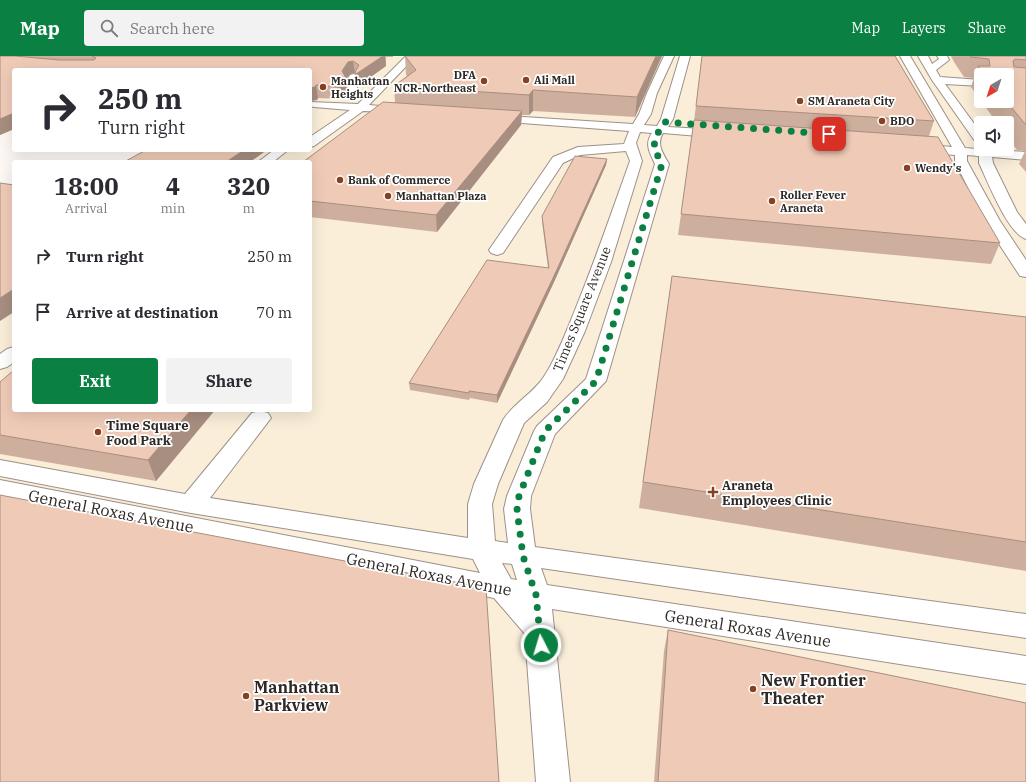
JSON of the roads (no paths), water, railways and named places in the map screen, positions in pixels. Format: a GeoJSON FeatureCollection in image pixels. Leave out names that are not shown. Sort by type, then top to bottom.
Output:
{"type":"FeatureCollection","features":[{"type":"Feature","properties":{"kind":"street"},"geometry":{"type":"LineString","coordinates":[[636,132],[646,114],[652,93],[669,56]]}},
{"type":"Feature","properties":{"kind":"street"},"geometry":{"type":"LineString","coordinates":[[552,782],[536,595],[523,556],[517,510],[519,496],[545,431],[596,381],[662,164],[654,148],[655,138],[662,126],[686,56]]}},
{"type":"Feature","properties":{"kind":"street"},"geometry":{"type":"LineString","coordinates":[[905,56],[958,147],[961,161],[992,221],[1026,272]]}},
{"type":"Feature","properties":{"kind":"street"},"geometry":{"type":"LineString","coordinates":[[923,56],[937,80],[974,134]]}},
{"type":"Feature","properties":{"kind":"street"},"geometry":{"type":"LineString","coordinates":[[931,69],[944,60],[942,56]]}},
{"type":"Feature","properties":{"kind":"street"},"geometry":{"type":"LineString","coordinates":[[389,62],[409,58]]}},
{"type":"Feature","properties":{"kind":"street"},"geometry":{"type":"LineString","coordinates":[[312,142],[363,105],[409,58]]}},
{"type":"Feature","properties":{"kind":"street"},"geometry":{"type":"LineString","coordinates":[[350,101],[350,84],[354,77]]}},
{"type":"Feature","properties":{"kind":"street"},"geometry":{"type":"LineString","coordinates":[[937,80],[974,83]]}},
{"type":"Feature","properties":{"kind":"street"},"geometry":{"type":"LineString","coordinates":[[312,130],[350,101],[365,86]]}},
{"type":"Feature","properties":{"kind":"street"},"geometry":{"type":"LineString","coordinates":[[317,100],[350,101],[363,105],[397,111],[394,116],[410,112],[363,105]]}},
{"type":"Feature","properties":{"kind":"street"},"geometry":{"type":"LineString","coordinates":[[636,132],[483,117],[490,123],[502,118],[636,132]]}},
{"type":"Feature","properties":{"kind":"street"},"geometry":{"type":"LineString","coordinates":[[497,250],[558,160],[636,132],[662,126],[708,125],[730,128],[662,126]]}},
{"type":"Feature","properties":{"kind":"street","name":"Times Square Avenue"},"geometry":{"type":"LineString","coordinates":[[539,630],[502,588],[482,550],[480,504],[486,484],[514,420],[538,397],[553,379],[576,331],[603,262],[636,161],[636,132]]}},
{"type":"Feature","properties":{"kind":"street"},"geometry":{"type":"LineString","coordinates":[[907,143],[974,147]]}},
{"type":"Feature","properties":{"kind":"street"},"geometry":{"type":"LineString","coordinates":[[1014,146],[1026,147]]}},
{"type":"Feature","properties":{"kind":"street"},"geometry":{"type":"LineString","coordinates":[[270,160],[288,152]]}},
{"type":"Feature","properties":{"kind":"street"},"geometry":{"type":"LineString","coordinates":[[1014,153],[1026,156]]}},
{"type":"Feature","properties":{"kind":"street"},"geometry":{"type":"LineString","coordinates":[[985,156],[986,163],[1010,213],[1021,222],[1026,234]]}},
{"type":"Feature","properties":{"kind":"street"},"geometry":{"type":"LineString","coordinates":[[0,349],[12,340]]}},
{"type":"Feature","properties":{"kind":"street"},"geometry":{"type":"LineString","coordinates":[[0,363],[12,354]]}},
{"type":"Feature","properties":{"kind":"street"},"geometry":{"type":"LineString","coordinates":[[191,504],[260,418]]}},
{"type":"Feature","properties":{"kind":"street","name":"General Roxas Avenue"},"geometry":{"type":"LineString","coordinates":[[0,468],[191,504],[412,540],[1026,626]]}},
{"type":"Feature","properties":{"kind":"street","name":"General Roxas Avenue"},"geometry":{"type":"LineString","coordinates":[[0,489],[536,595],[1026,670]]}},
{"type":"Feature","properties":{"kind":"place","name":"Ali Mall"},"geometry":{"type":"Point","coordinates":[526,80]}},
{"type":"Feature","properties":{"kind":"place","name":"DFA NCR-Northeast"},"geometry":{"type":"Point","coordinates":[484,81]}},
{"type":"Feature","properties":{"kind":"place","name":"Manhattan Heights"},"geometry":{"type":"Point","coordinates":[323,87]}},
{"type":"Feature","properties":{"kind":"place","name":"SM Araneta City"},"geometry":{"type":"Point","coordinates":[800,101]}},
{"type":"Feature","properties":{"kind":"place","name":"BDO"},"geometry":{"type":"Point","coordinates":[882,121]}},
{"type":"Feature","properties":{"kind":"place","name":"Wendy's"},"geometry":{"type":"Point","coordinates":[907,168]}},
{"type":"Feature","properties":{"kind":"place","name":"Bank of Commerce"},"geometry":{"type":"Point","coordinates":[340,180]}},
{"type":"Feature","properties":{"kind":"place","name":"Manhattan Plaza"},"geometry":{"type":"Point","coordinates":[388,196]}},
{"type":"Feature","properties":{"kind":"place","name":"Roller Fever Araneta"},"geometry":{"type":"Point","coordinates":[772,201]}},
{"type":"Feature","properties":{"kind":"place","name":"Time Square Food Park"},"geometry":{"type":"Point","coordinates":[98,432]}},
{"type":"Feature","properties":{"kind":"place","name":"Araneta Employees Clinic"},"geometry":{"type":"Point","coordinates":[713,492]}},
{"type":"Feature","properties":{"kind":"place","name":"New Frontier Theater"},"geometry":{"type":"Point","coordinates":[753,689]}},
{"type":"Feature","properties":{"kind":"place","name":"Manhattan Parkview"},"geometry":{"type":"Point","coordinates":[246,696]}}]}
